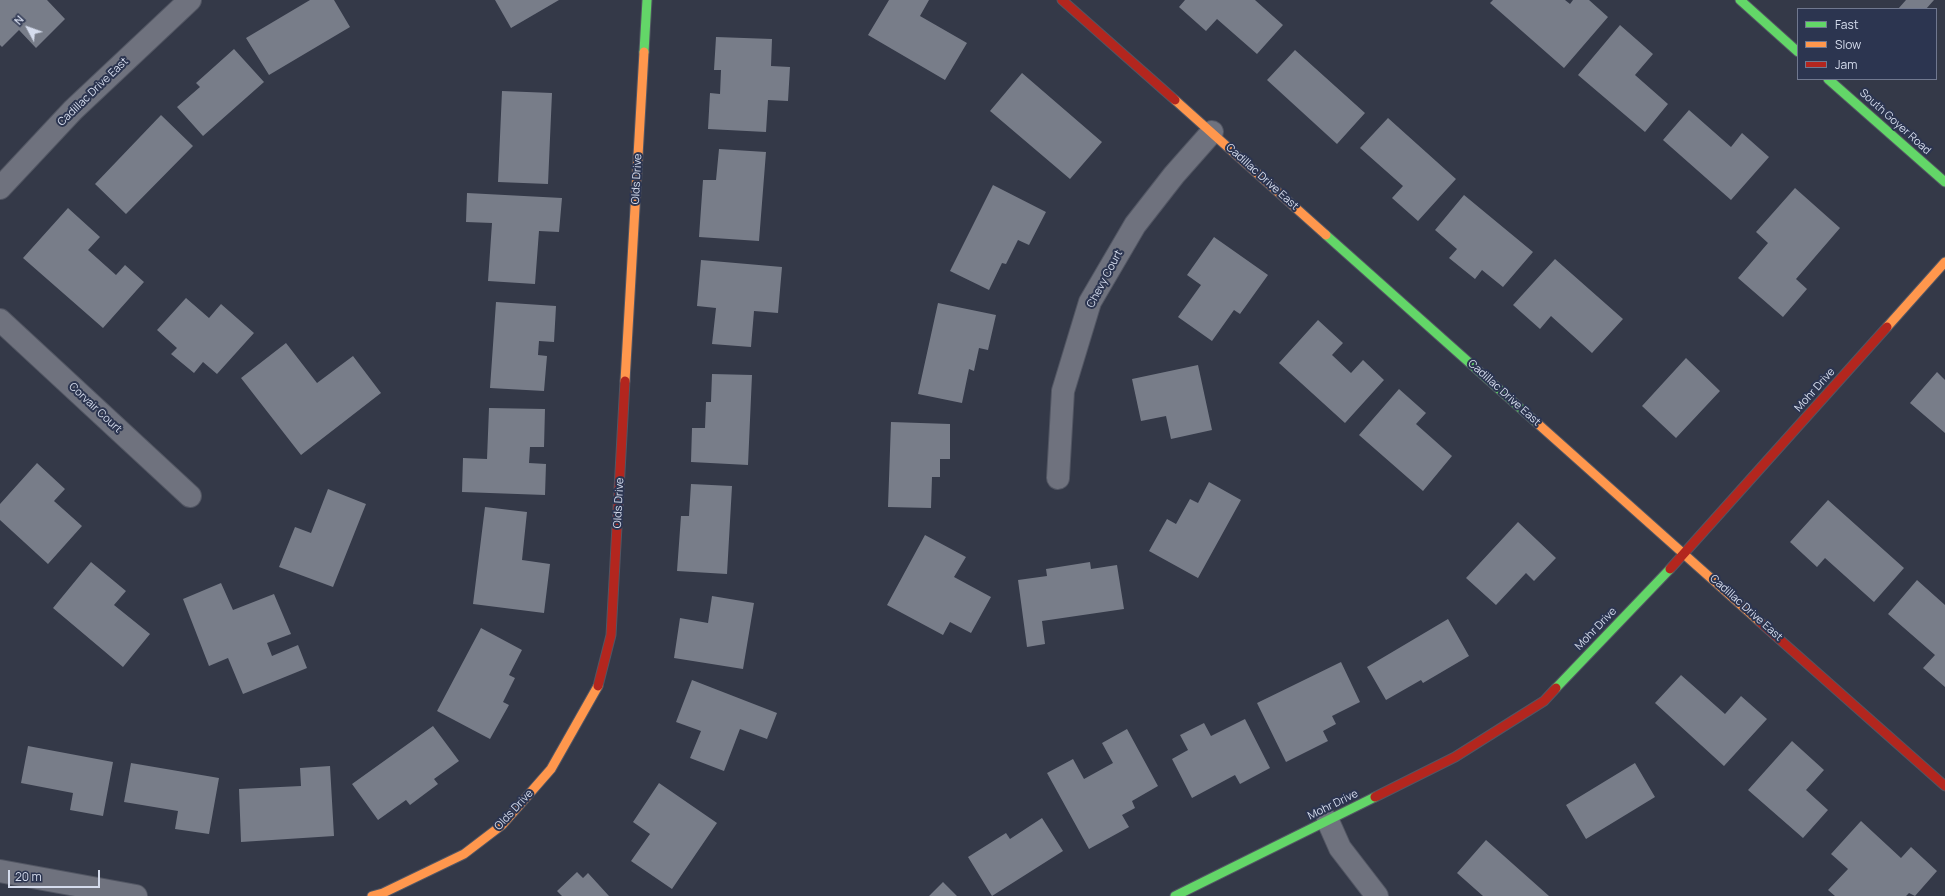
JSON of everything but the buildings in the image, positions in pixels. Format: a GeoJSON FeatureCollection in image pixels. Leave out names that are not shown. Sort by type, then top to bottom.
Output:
{"type":"FeatureCollection","features":[{"type":"Feature","properties":{"kind":"street","name":"Cadillac Drive East"},"geometry":{"type":"LineString","coordinates":[[0,188],[73,110],[190,0]]}},
{"type":"Feature","properties":{"kind":"street","name":"Olds Drive"},"geometry":{"type":"LineString","coordinates":[[372,896],[383,893],[464,854],[502,825],[551,769],[598,686],[611,635],[647,0]]}},
{"type":"Feature","properties":{"kind":"street","name":"Cadillac Drive East"},"geometry":{"type":"LineString","coordinates":[[1062,0],[1945,786]]}},
{"type":"Feature","properties":{"kind":"street"},"geometry":{"type":"LineString","coordinates":[[1740,0],[1797,51]]}},
{"type":"Feature","properties":{"kind":"street","name":"South Goyer Road"},"geometry":{"type":"LineString","coordinates":[[1829,80],[1945,182]]}},
{"type":"Feature","properties":{"kind":"street","name":"Chevy Court"},"geometry":{"type":"LineString","coordinates":[[1058,478],[1063,391],[1090,302],[1135,225],[1174,175],[1212,132]]}},
{"type":"Feature","properties":{"kind":"street","name":"Mohr Drive"},"geometry":{"type":"LineString","coordinates":[[1175,896],[1455,757],[1544,702],[1684,554],[1945,262]]}},
{"type":"Feature","properties":{"kind":"street","name":"Corvair Court"},"geometry":{"type":"LineString","coordinates":[[0,320],[190,496]]}},
{"type":"Feature","properties":{"kind":"street"},"geometry":{"type":"LineString","coordinates":[[1328,821],[1340,848],[1377,896]]}},
{"type":"Feature","properties":{"kind":"street"},"geometry":{"type":"LineString","coordinates":[[0,871],[136,896]]}},
{"type":"Feature","properties":{"kind":"traffic: fast"},"geometry":{"type":"LineString","coordinates":[[644,52],[647,0]]}},
{"type":"Feature","properties":{"kind":"traffic: fast"},"geometry":{"type":"LineString","coordinates":[[1740,0],[1797,51]]}},
{"type":"Feature","properties":{"kind":"traffic: fast"},"geometry":{"type":"LineString","coordinates":[[1829,80],[1945,182]]}},
{"type":"Feature","properties":{"kind":"traffic: fast"},"geometry":{"type":"LineString","coordinates":[[1326,235],[1537,423]]}},
{"type":"Feature","properties":{"kind":"traffic: fast"},"geometry":{"type":"LineString","coordinates":[[1556,688],[1670,569]]}},
{"type":"Feature","properties":{"kind":"traffic: fast"},"geometry":{"type":"LineString","coordinates":[[1175,896],[1375,797]]}},
{"type":"Feature","properties":{"kind":"traffic: slow"},"geometry":{"type":"LineString","coordinates":[[625,381],[644,52]]}},
{"type":"Feature","properties":{"kind":"traffic: slow"},"geometry":{"type":"LineString","coordinates":[[1175,100],[1326,235]]}},
{"type":"Feature","properties":{"kind":"traffic: slow"},"geometry":{"type":"LineString","coordinates":[[1887,327],[1945,262]]}},
{"type":"Feature","properties":{"kind":"traffic: slow"},"geometry":{"type":"LineString","coordinates":[[1537,423],[1760,622]]}},
{"type":"Feature","properties":{"kind":"traffic: slow"},"geometry":{"type":"LineString","coordinates":[[372,896],[383,893],[464,854],[502,825],[551,769],[598,686]]}},
{"type":"Feature","properties":{"kind":"traffic: jam"},"geometry":{"type":"LineString","coordinates":[[1062,0],[1175,100]]}},
{"type":"Feature","properties":{"kind":"traffic: jam"},"geometry":{"type":"LineString","coordinates":[[1670,569],[1887,327]]}},
{"type":"Feature","properties":{"kind":"traffic: jam"},"geometry":{"type":"LineString","coordinates":[[598,686],[611,635],[625,381]]}},
{"type":"Feature","properties":{"kind":"traffic: jam"},"geometry":{"type":"LineString","coordinates":[[1760,622],[1945,786]]}},
{"type":"Feature","properties":{"kind":"traffic: jam"},"geometry":{"type":"LineString","coordinates":[[1375,797],[1455,757],[1544,701],[1556,688]]}}]}
